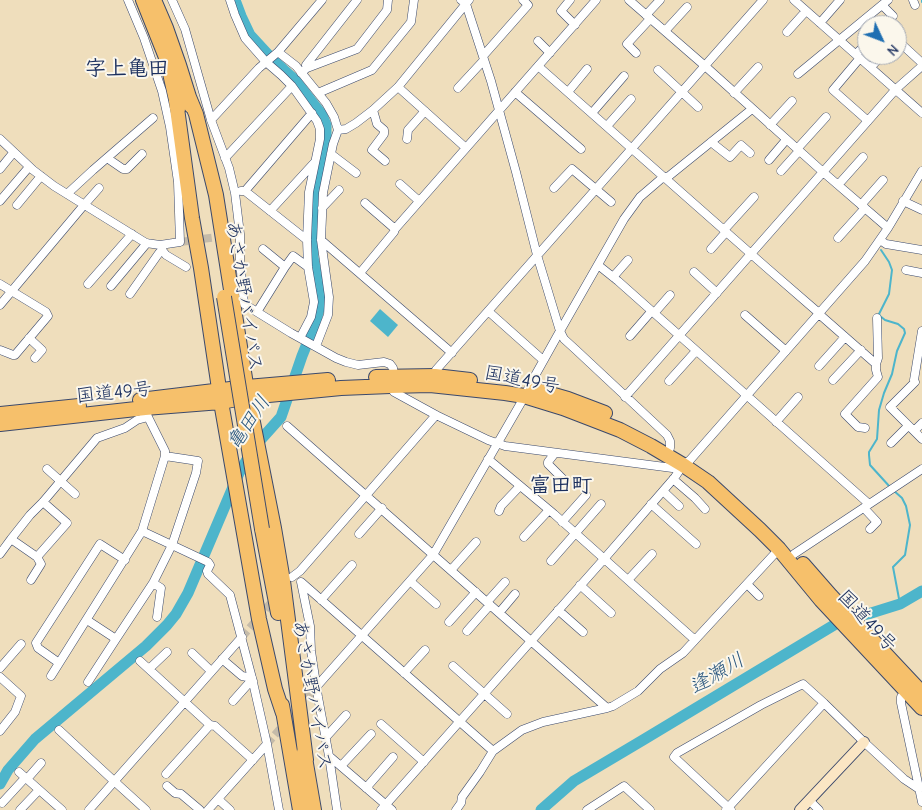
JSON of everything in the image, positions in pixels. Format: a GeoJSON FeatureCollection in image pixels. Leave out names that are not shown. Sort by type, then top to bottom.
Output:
{"type":"FeatureCollection","features":[{"type":"Feature","properties":{"kind":"highway","name":"あさか野バイパス"},"geometry":{"type":"LineString","coordinates":[[143,0],[155,10],[183,99],[186,142],[220,297],[258,529],[283,713],[300,810]]}},
{"type":"Feature","properties":{"kind":"highway"},"geometry":{"type":"LineString","coordinates":[[183,99],[196,114],[216,196],[248,392],[283,581],[306,760]]}},
{"type":"Feature","properties":{"kind":"highway"},"geometry":{"type":"LineString","coordinates":[[183,99],[192,218],[220,396],[259,619],[275,689],[283,713]]}},
{"type":"Feature","properties":{"kind":"highway","name":"国道49号"},"geometry":{"type":"LineString","coordinates":[[0,424],[146,412],[248,392],[298,387],[340,388],[435,376],[568,399],[627,423],[670,448],[684,465],[714,476],[744,502],[794,554],[826,598]]}},
{"type":"Feature","properties":{"kind":"highway","name":"国道49号"},"geometry":{"type":"LineString","coordinates":[[392,381],[505,393],[527,392],[620,430],[684,465],[708,482],[736,506],[779,549],[913,689],[922,708]]}},
{"type":"Feature","properties":{"kind":"highway","name":"国道49号"},"geometry":{"type":"LineString","coordinates":[[0,414],[220,396]]}},
{"type":"Feature","properties":{"kind":"highway","name":"あさか野バイパス"},"geometry":{"type":"LineString","coordinates":[[258,529],[306,760],[314,810]]}},
{"type":"Feature","properties":{"kind":"street"},"geometry":{"type":"LineString","coordinates":[[128,0],[144,38],[162,91],[170,128],[178,182],[180,242],[162,248],[130,294]]}},
{"type":"Feature","properties":{"kind":"street"},"geometry":{"type":"LineString","coordinates":[[172,0],[184,29],[235,192],[240,234],[240,261],[244,304],[238,331]]}},
{"type":"Feature","properties":{"kind":"street"},"geometry":{"type":"LineString","coordinates":[[230,0],[245,38],[266,62],[292,86],[312,113],[320,129],[308,192],[308,267],[314,302],[311,317],[302,338]]}},
{"type":"Feature","properties":{"kind":"street"},"geometry":{"type":"LineString","coordinates":[[211,120],[259,68],[278,52],[322,0]]}},
{"type":"Feature","properties":{"kind":"street"},"geometry":{"type":"LineString","coordinates":[[304,70],[357,0]]}},
{"type":"Feature","properties":{"kind":"street"},"geometry":{"type":"LineString","coordinates":[[304,70],[357,49],[387,10],[388,0]]}},
{"type":"Feature","properties":{"kind":"street"},"geometry":{"type":"LineString","coordinates":[[318,93],[372,70],[411,22],[414,0]]}},
{"type":"Feature","properties":{"kind":"street"},"geometry":{"type":"LineString","coordinates":[[458,88],[528,5],[523,0]]}},
{"type":"Feature","properties":{"kind":"street"},"geometry":{"type":"LineString","coordinates":[[570,0],[561,11],[575,25]]}},
{"type":"Feature","properties":{"kind":"street"},"geometry":{"type":"LineString","coordinates":[[360,273],[395,229],[596,0]]}},
{"type":"Feature","properties":{"kind":"street"},"geometry":{"type":"LineString","coordinates":[[629,0],[888,228]]}},
{"type":"Feature","properties":{"kind":"street"},"geometry":{"type":"LineString","coordinates":[[636,53],[627,44],[660,0]]}},
{"type":"Feature","properties":{"kind":"street"},"geometry":{"type":"LineString","coordinates":[[435,376],[436,370],[763,0]]}},
{"type":"Feature","properties":{"kind":"street"},"geometry":{"type":"LineString","coordinates":[[794,0],[857,55]]}},
{"type":"Feature","properties":{"kind":"street"},"geometry":{"type":"LineString","coordinates":[[820,23],[840,0]]}},
{"type":"Feature","properties":{"kind":"street"},"geometry":{"type":"LineString","coordinates":[[338,130],[346,129],[373,110],[398,87],[465,1]]}},
{"type":"Feature","properties":{"kind":"street"},"geometry":{"type":"LineString","coordinates":[[465,1],[500,109],[537,255],[564,339],[667,435],[670,441],[670,448]]}},
{"type":"Feature","properties":{"kind":"street"},"geometry":{"type":"LineString","coordinates":[[798,74],[885,3],[891,15]]}},
{"type":"Feature","properties":{"kind":"street"},"geometry":{"type":"LineString","coordinates":[[665,31],[687,7]]}},
{"type":"Feature","properties":{"kind":"street"},"geometry":{"type":"LineString","coordinates":[[786,32],[806,11]]}},
{"type":"Feature","properties":{"kind":"street"},"geometry":{"type":"LineString","coordinates":[[538,41],[550,52]]}},
{"type":"Feature","properties":{"kind":"street"},"geometry":{"type":"LineString","coordinates":[[625,397],[896,89],[922,65],[907,50]]}},
{"type":"Feature","properties":{"kind":"street"},"geometry":{"type":"LineString","coordinates":[[278,52],[304,70],[334,117],[338,130],[331,154],[322,208],[321,240],[329,298],[328,315],[316,346]]}},
{"type":"Feature","properties":{"kind":"street"},"geometry":{"type":"LineString","coordinates":[[857,57],[833,90],[868,121]]}},
{"type":"Feature","properties":{"kind":"street"},"geometry":{"type":"LineString","coordinates":[[869,65],[922,113]]}},
{"type":"Feature","properties":{"kind":"street"},"geometry":{"type":"LineString","coordinates":[[538,66],[876,364]]}},
{"type":"Feature","properties":{"kind":"street"},"geometry":{"type":"LineString","coordinates":[[734,93],[758,67]]}},
{"type":"Feature","properties":{"kind":"street"},"geometry":{"type":"LineString","coordinates":[[568,92],[587,69]]}},
{"type":"Feature","properties":{"kind":"street"},"geometry":{"type":"LineString","coordinates":[[658,70],[698,107]]}},
{"type":"Feature","properties":{"kind":"street"},"geometry":{"type":"LineString","coordinates":[[592,113],[624,76]]}},
{"type":"Feature","properties":{"kind":"street"},"geometry":{"type":"LineString","coordinates":[[225,158],[292,86]]}},
{"type":"Feature","properties":{"kind":"street"},"geometry":{"type":"LineString","coordinates":[[398,87],[466,148]]}},
{"type":"Feature","properties":{"kind":"street"},"geometry":{"type":"LineString","coordinates":[[515,92],[581,149]]}},
{"type":"Feature","properties":{"kind":"street"},"geometry":{"type":"LineString","coordinates":[[607,126],[631,99]]}},
{"type":"Feature","properties":{"kind":"street"},"geometry":{"type":"LineString","coordinates":[[770,125],[792,101]]}},
{"type":"Feature","properties":{"kind":"street"},"geometry":{"type":"LineString","coordinates":[[317,686],[433,555],[624,219],[640,198],[661,179],[669,176],[752,109]]}},
{"type":"Feature","properties":{"kind":"street"},"geometry":{"type":"LineString","coordinates":[[373,110],[377,124],[384,130],[384,134],[372,150],[385,161]]}},
{"type":"Feature","properties":{"kind":"street"},"geometry":{"type":"LineString","coordinates":[[407,139],[408,130],[425,111]]}},
{"type":"Feature","properties":{"kind":"street"},"geometry":{"type":"LineString","coordinates":[[235,192],[245,190],[312,113]]}},
{"type":"Feature","properties":{"kind":"street"},"geometry":{"type":"LineString","coordinates":[[781,171],[826,117]]}},
{"type":"Feature","properties":{"kind":"street"},"geometry":{"type":"LineString","coordinates":[[67,194],[153,118]]}},
{"type":"Feature","properties":{"kind":"street"},"geometry":{"type":"LineString","coordinates":[[0,139],[29,167],[67,194],[147,243],[162,248],[166,255],[186,267]]}},
{"type":"Feature","properties":{"kind":"street"},"geometry":{"type":"LineString","coordinates":[[769,160],[786,140]]}},
{"type":"Feature","properties":{"kind":"street"},"geometry":{"type":"LineString","coordinates":[[712,142],[730,157],[741,145],[750,153]]}},
{"type":"Feature","properties":{"kind":"street"},"geometry":{"type":"LineString","coordinates":[[0,168],[13,153]]}},
{"type":"Feature","properties":{"kind":"street"},"geometry":{"type":"LineString","coordinates":[[107,158],[123,169],[127,169],[142,154]]}},
{"type":"Feature","properties":{"kind":"street"},"geometry":{"type":"LineString","coordinates":[[331,154],[356,173]]}},
{"type":"Feature","properties":{"kind":"street"},"geometry":{"type":"LineString","coordinates":[[838,185],[863,157]]}},
{"type":"Feature","properties":{"kind":"street"},"geometry":{"type":"LineString","coordinates":[[270,211],[314,163]]}},
{"type":"Feature","properties":{"kind":"street"},"geometry":{"type":"LineString","coordinates":[[0,201],[29,167]]}},
{"type":"Feature","properties":{"kind":"street"},"geometry":{"type":"LineString","coordinates":[[554,188],[572,169],[611,202]]}},
{"type":"Feature","properties":{"kind":"street"},"geometry":{"type":"LineString","coordinates":[[329,756],[386,808],[484,693],[865,261],[888,228],[922,171]]}},
{"type":"Feature","properties":{"kind":"street"},"geometry":{"type":"LineString","coordinates":[[17,205],[41,176]]}},
{"type":"Feature","properties":{"kind":"street"},"geometry":{"type":"LineString","coordinates":[[838,238],[883,180]]}},
{"type":"Feature","properties":{"kind":"street"},"geometry":{"type":"LineString","coordinates":[[400,184],[420,201]]}},
{"type":"Feature","properties":{"kind":"street"},"geometry":{"type":"LineString","coordinates":[[0,305],[99,188]]}},
{"type":"Feature","properties":{"kind":"street"},"geometry":{"type":"LineString","coordinates":[[245,190],[307,240]]}},
{"type":"Feature","properties":{"kind":"street"},"geometry":{"type":"LineString","coordinates":[[322,208],[339,190]]}},
{"type":"Feature","properties":{"kind":"street"},"geometry":{"type":"LineString","coordinates":[[711,249],[754,197]]}},
{"type":"Feature","properties":{"kind":"street"},"geometry":{"type":"LineString","coordinates":[[904,201],[922,210]]}},
{"type":"Feature","properties":{"kind":"street"},"geometry":{"type":"LineString","coordinates":[[365,203],[395,229]]}},
{"type":"Feature","properties":{"kind":"street"},"geometry":{"type":"LineString","coordinates":[[88,284],[132,234]]}},
{"type":"Feature","properties":{"kind":"street"},"geometry":{"type":"LineString","coordinates":[[321,240],[452,353]]}},
{"type":"Feature","properties":{"kind":"street"},"geometry":{"type":"LineString","coordinates":[[880,240],[886,244],[922,250]]}},
{"type":"Feature","properties":{"kind":"street"},"geometry":{"type":"LineString","coordinates":[[112,286],[147,243]]}},
{"type":"Feature","properties":{"kind":"street"},"geometry":{"type":"LineString","coordinates":[[263,249],[285,267]]}},
{"type":"Feature","properties":{"kind":"street"},"geometry":{"type":"LineString","coordinates":[[258,312],[285,267],[294,256],[308,267]]}},
{"type":"Feature","properties":{"kind":"street"},"geometry":{"type":"LineString","coordinates":[[613,277],[628,260]]}},
{"type":"Feature","properties":{"kind":"street"},"geometry":{"type":"LineString","coordinates":[[598,265],[776,422],[866,506],[877,522],[870,529]]}},
{"type":"Feature","properties":{"kind":"street"},"geometry":{"type":"LineString","coordinates":[[906,270],[922,273]]}},
{"type":"Feature","properties":{"kind":"street"},"geometry":{"type":"LineString","coordinates":[[694,272],[717,293]]}},
{"type":"Feature","properties":{"kind":"street"},"geometry":{"type":"LineString","coordinates":[[0,284],[48,314],[14,355],[0,350]]}},
{"type":"Feature","properties":{"kind":"street"},"geometry":{"type":"LineString","coordinates":[[630,336],[650,313],[656,311],[670,295]]}},
{"type":"Feature","properties":{"kind":"street"},"geometry":{"type":"LineString","coordinates":[[244,304],[346,362],[358,365],[384,362],[390,364],[393,368],[392,381],[394,392],[496,444],[554,452],[684,465]]}},
{"type":"Feature","properties":{"kind":"street"},"geometry":{"type":"LineString","coordinates":[[488,311],[543,360]]}},
{"type":"Feature","properties":{"kind":"street"},"geometry":{"type":"LineString","coordinates":[[745,315],[786,351]]}},
{"type":"Feature","properties":{"kind":"street"},"geometry":{"type":"LineString","coordinates":[[865,428],[858,427],[845,414],[878,377],[876,370],[878,358],[877,318]]}},
{"type":"Feature","properties":{"kind":"street"},"geometry":{"type":"LineString","coordinates":[[922,331],[915,382],[890,407],[922,439]]}},
{"type":"Feature","properties":{"kind":"street"},"geometry":{"type":"LineString","coordinates":[[819,366],[845,337]]}},
{"type":"Feature","properties":{"kind":"street"},"geometry":{"type":"LineString","coordinates":[[29,338],[42,350],[35,358]]}},
{"type":"Feature","properties":{"kind":"street"},"geometry":{"type":"LineString","coordinates":[[833,380],[861,350]]}},
{"type":"Feature","properties":{"kind":"street"},"geometry":{"type":"LineString","coordinates":[[669,381],[696,351]]}},
{"type":"Feature","properties":{"kind":"street"},"geometry":{"type":"LineString","coordinates":[[776,422],[798,397]]}},
{"type":"Feature","properties":{"kind":"street"},"geometry":{"type":"LineString","coordinates":[[0,554],[11,538],[97,438],[125,428],[146,412],[165,451],[165,456],[142,531],[51,676]]}},
{"type":"Feature","properties":{"kind":"street"},"geometry":{"type":"LineString","coordinates":[[292,577],[300,571],[436,415]]}},
{"type":"Feature","properties":{"kind":"street"},"geometry":{"type":"LineString","coordinates":[[891,443],[911,428],[922,423]]}},
{"type":"Feature","properties":{"kind":"street"},"geometry":{"type":"LineString","coordinates":[[287,426],[607,708]]}},
{"type":"Feature","properties":{"kind":"street"},"geometry":{"type":"LineString","coordinates":[[554,452],[548,464],[566,481]]}},
{"type":"Feature","properties":{"kind":"street"},"geometry":{"type":"LineString","coordinates":[[88,682],[153,583],[172,545],[196,473],[198,461],[165,456]]}},
{"type":"Feature","properties":{"kind":"street"},"geometry":{"type":"LineString","coordinates":[[488,458],[695,640]]}},
{"type":"Feature","properties":{"kind":"street"},"geometry":{"type":"LineString","coordinates":[[47,469],[75,494]]}},
{"type":"Feature","properties":{"kind":"street"},"geometry":{"type":"LineString","coordinates":[[794,554],[922,469]]}},
{"type":"Feature","properties":{"kind":"street"},"geometry":{"type":"LineString","coordinates":[[673,479],[695,498],[704,509]]}},
{"type":"Feature","properties":{"kind":"street"},"geometry":{"type":"LineString","coordinates":[[499,512],[501,506],[520,486]]}},
{"type":"Feature","properties":{"kind":"street"},"geometry":{"type":"LineString","coordinates":[[663,491],[680,506]]}},
{"type":"Feature","properties":{"kind":"street"},"geometry":{"type":"LineString","coordinates":[[562,522],[586,495]]}},
{"type":"Feature","properties":{"kind":"street"},"geometry":{"type":"LineString","coordinates":[[38,557],[67,523],[43,502]]}},
{"type":"Feature","properties":{"kind":"street"},"geometry":{"type":"LineString","coordinates":[[551,561],[601,504]]}},
{"type":"Feature","properties":{"kind":"street"},"geometry":{"type":"LineString","coordinates":[[651,504],[696,544]]}},
{"type":"Feature","properties":{"kind":"street"},"geometry":{"type":"LineString","coordinates":[[358,534],[382,508]]}},
{"type":"Feature","properties":{"kind":"street"},"geometry":{"type":"LineString","coordinates":[[524,538],[549,510]]}},
{"type":"Feature","properties":{"kind":"street"},"geometry":{"type":"LineString","coordinates":[[142,531],[210,563],[207,573],[230,595],[253,680],[279,810]]}},
{"type":"Feature","properties":{"kind":"street"},"geometry":{"type":"LineString","coordinates":[[11,538],[38,557],[41,564],[31,580]]}},
{"type":"Feature","properties":{"kind":"street"},"geometry":{"type":"LineString","coordinates":[[451,570],[476,542]]}},
{"type":"Feature","properties":{"kind":"street"},"geometry":{"type":"LineString","coordinates":[[59,663],[38,648],[36,643],[44,630],[100,544],[125,560]]}},
{"type":"Feature","properties":{"kind":"street"},"geometry":{"type":"LineString","coordinates":[[456,810],[462,797],[496,748],[522,730],[543,722],[613,706],[638,691],[660,669],[683,653],[779,549]]}},
{"type":"Feature","properties":{"kind":"street"},"geometry":{"type":"LineString","coordinates":[[628,580],[652,554]]}},
{"type":"Feature","properties":{"kind":"street"},"geometry":{"type":"LineString","coordinates":[[321,600],[352,565]]}},
{"type":"Feature","properties":{"kind":"street"},"geometry":{"type":"LineString","coordinates":[[300,571],[337,810]]}},
{"type":"Feature","properties":{"kind":"street"},"geometry":{"type":"LineString","coordinates":[[410,581],[436,604]]}},
{"type":"Feature","properties":{"kind":"street"},"geometry":{"type":"LineString","coordinates":[[301,582],[493,751]]}},
{"type":"Feature","properties":{"kind":"street"},"geometry":{"type":"LineString","coordinates":[[467,631],[505,582]]}},
{"type":"Feature","properties":{"kind":"street"},"geometry":{"type":"LineString","coordinates":[[153,583],[161,588],[157,617]]}},
{"type":"Feature","properties":{"kind":"street"},"geometry":{"type":"LineString","coordinates":[[747,584],[759,596]]}},
{"type":"Feature","properties":{"kind":"street"},"geometry":{"type":"LineString","coordinates":[[580,585],[611,613]]}},
{"type":"Feature","properties":{"kind":"street"},"geometry":{"type":"LineString","coordinates":[[449,622],[476,592]]}},
{"type":"Feature","properties":{"kind":"street"},"geometry":{"type":"LineString","coordinates":[[498,613],[515,594]]}},
{"type":"Feature","properties":{"kind":"street"},"geometry":{"type":"LineString","coordinates":[[558,610],[582,632]]}},
{"type":"Feature","properties":{"kind":"street"},"geometry":{"type":"LineString","coordinates":[[87,620],[116,639]]}},
{"type":"Feature","properties":{"kind":"street"},"geometry":{"type":"LineString","coordinates":[[88,810],[242,637]]}},
{"type":"Feature","properties":{"kind":"street"},"geometry":{"type":"LineString","coordinates":[[0,668],[20,644]]}},
{"type":"Feature","properties":{"kind":"street"},"geometry":{"type":"LineString","coordinates":[[404,673],[425,650]]}},
{"type":"Feature","properties":{"kind":"street"},"geometry":{"type":"LineString","coordinates":[[149,669],[166,652]]}},
{"type":"Feature","properties":{"kind":"street"},"geometry":{"type":"LineString","coordinates":[[192,653],[211,671]]}},
{"type":"Feature","properties":{"kind":"street"},"geometry":{"type":"LineString","coordinates":[[222,659],[242,676],[253,680]]}},
{"type":"Feature","properties":{"kind":"street"},"geometry":{"type":"LineString","coordinates":[[140,661],[210,725],[215,726],[253,760]]}},
{"type":"Feature","properties":{"kind":"street"},"geometry":{"type":"LineString","coordinates":[[453,666],[507,714]]}},
{"type":"Feature","properties":{"kind":"street"},"geometry":{"type":"LineString","coordinates":[[0,677],[21,696],[15,712],[0,731]]}},
{"type":"Feature","properties":{"kind":"street"},"geometry":{"type":"LineString","coordinates":[[233,701],[253,680]]}},
{"type":"Feature","properties":{"kind":"street"},"geometry":{"type":"LineString","coordinates":[[824,703],[728,809],[674,757],[677,753],[761,705],[803,684],[824,703],[904,779],[919,788]]}},
{"type":"Feature","properties":{"kind":"street"},"geometry":{"type":"LineString","coordinates":[[913,689],[901,697],[900,703],[922,802]]}},
{"type":"Feature","properties":{"kind":"street"},"geometry":{"type":"LineString","coordinates":[[326,737],[346,715]]}},
{"type":"Feature","properties":{"kind":"street"},"geometry":{"type":"LineString","coordinates":[[381,724],[424,762]]}},
{"type":"Feature","properties":{"kind":"street"},"geometry":{"type":"LineString","coordinates":[[166,774],[210,725]]}},
{"type":"Feature","properties":{"kind":"street"},"geometry":{"type":"LineString","coordinates":[[60,730],[146,810]]}},
{"type":"Feature","properties":{"kind":"street"},"geometry":{"type":"LineString","coordinates":[[341,766],[370,734]]}},
{"type":"Feature","properties":{"kind":"street"},"geometry":{"type":"LineString","coordinates":[[800,810],[864,742]]}},
{"type":"Feature","properties":{"kind":"street"},"geometry":{"type":"LineString","coordinates":[[208,810],[267,744]]}},
{"type":"Feature","properties":{"kind":"street"},"geometry":{"type":"LineString","coordinates":[[366,788],[393,757]]}},
{"type":"Feature","properties":{"kind":"street"},"geometry":{"type":"LineString","coordinates":[[2,803],[24,776],[41,763]]}},
{"type":"Feature","properties":{"kind":"street"},"geometry":{"type":"LineString","coordinates":[[24,776],[62,810]]}},
{"type":"Feature","properties":{"kind":"street"},"geometry":{"type":"LineString","coordinates":[[167,786],[175,793],[181,794],[200,810]]}},
{"type":"Feature","properties":{"kind":"street"},"geometry":{"type":"LineString","coordinates":[[587,810],[624,786],[650,810]]}},
{"type":"Feature","properties":{"kind":"street"},"geometry":{"type":"LineString","coordinates":[[20,810],[39,790]]}},
{"type":"Feature","properties":{"kind":"street"},"geometry":{"type":"LineString","coordinates":[[218,799],[230,810]]}},
{"type":"Feature","properties":{"kind":"street"},"geometry":{"type":"LineString","coordinates":[[809,800],[819,810]]}},
{"type":"Feature","properties":{"kind":"water"},"geometry":{"type":"Polygon","coordinates":[[[380,309],[398,325],[388,337],[370,321],[380,309]]]}},
{"type":"Feature","properties":{"kind":"waterway","name":"亀田川"},"geometry":{"type":"LineString","coordinates":[[0,784],[8,770],[35,739],[146,646],[176,614],[188,593],[239,473],[255,446],[281,417],[315,324],[321,301],[313,257],[313,216],[317,179],[326,138],[326,125],[322,115],[294,79],[250,35],[235,0]]}},
{"type":"Feature","properties":{"kind":"waterway"},"geometry":{"type":"LineString","coordinates":[[881,250],[892,270],[889,294],[879,314],[885,320],[898,324],[904,329],[905,333],[897,351],[892,374],[879,410],[877,439],[869,452],[870,465],[890,487]]}},
{"type":"Feature","properties":{"kind":"waterway"},"geometry":{"type":"LineString","coordinates":[[893,490],[902,498],[906,506],[910,525],[905,555],[893,567],[900,604]]}},
{"type":"Feature","properties":{"kind":"waterway","name":"逢瀬川"},"geometry":{"type":"LineString","coordinates":[[541,810],[574,781],[849,616],[868,614],[900,604],[922,591]]}},
{"type":"Feature","properties":{"kind":"tunnel"},"geometry":{"type":"LineString","coordinates":[[180,242],[240,234]]}},
{"type":"Feature","properties":{"kind":"tunnel"},"geometry":{"type":"LineString","coordinates":[[242,637],[275,598]]}},
{"type":"Feature","properties":{"kind":"tunnel"},"geometry":{"type":"LineString","coordinates":[[267,744],[317,686]]}},
{"type":"Feature","properties":{"kind":"district","name":"字上亀田"},"geometry":{"type":"Point","coordinates":[127,69]}},
{"type":"Feature","properties":{"kind":"district","name":"富田町"},"geometry":{"type":"Point","coordinates":[561,486]}}]}
